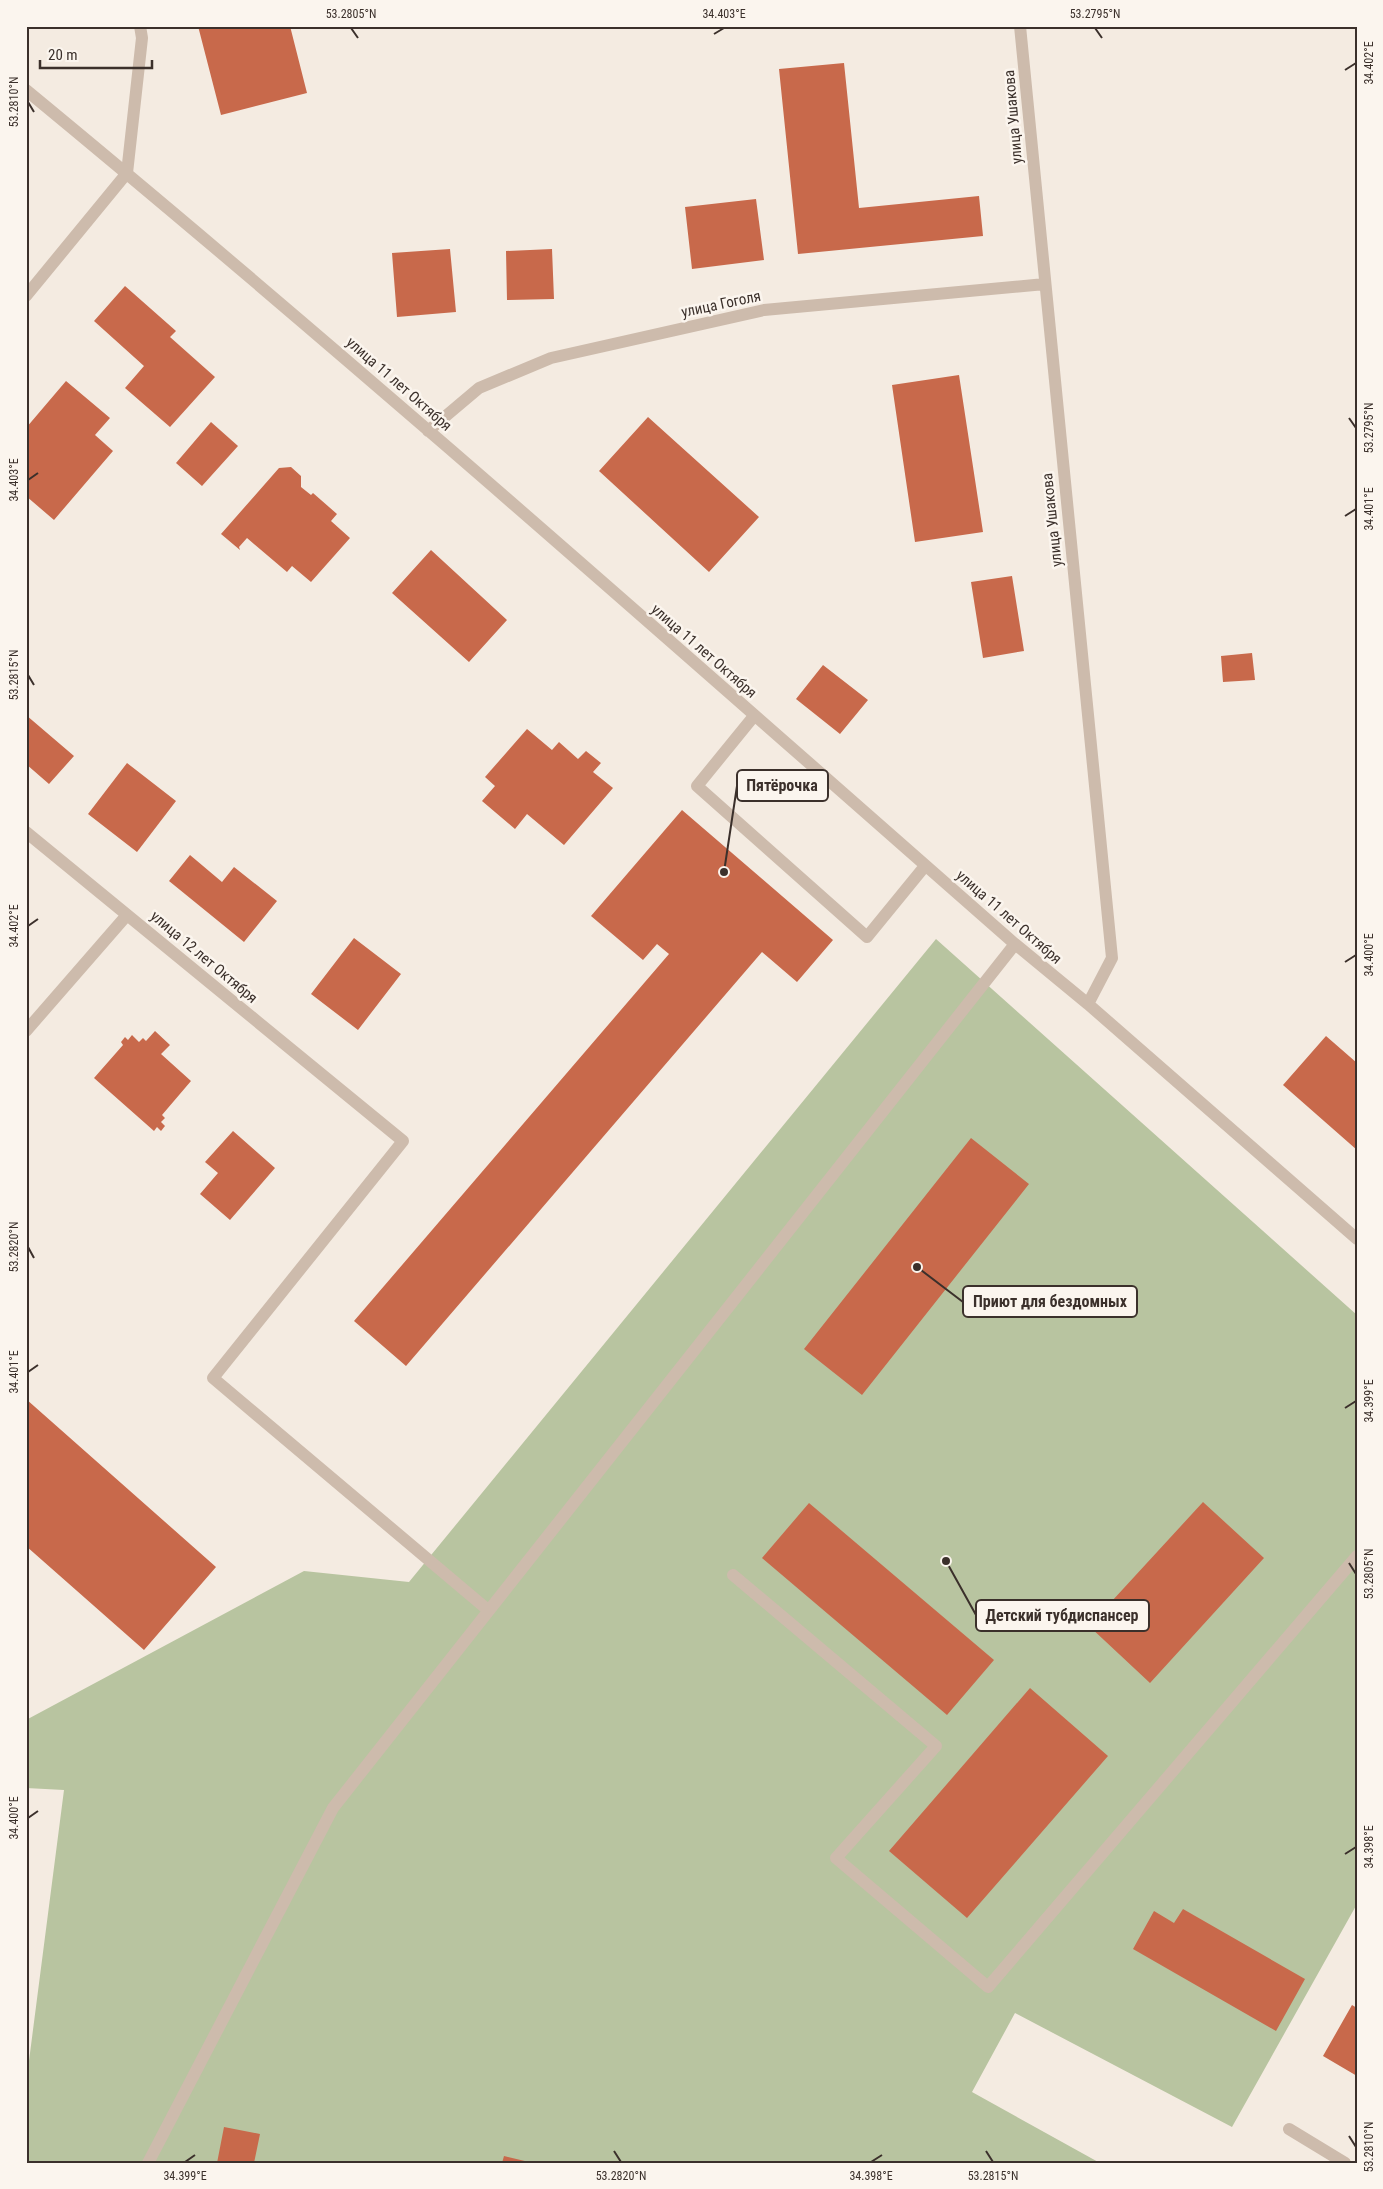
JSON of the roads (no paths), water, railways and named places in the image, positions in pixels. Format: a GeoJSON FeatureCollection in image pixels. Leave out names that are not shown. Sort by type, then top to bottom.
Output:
{"type":"FeatureCollection","features":[{"type":"Feature","properties":{"kind":"street"},"geometry":{"type":"LineString","coordinates":[[26,296],[127,173],[142,38],[140,26]]}},
{"type":"Feature","properties":{"kind":"street","name":"улица Ушакова"},"geometry":{"type":"LineString","coordinates":[[1020,26],[1112,958],[1088,1004]]}},
{"type":"Feature","properties":{"kind":"street","name":"улица 11 лет Октября"},"geometry":{"type":"LineString","coordinates":[[26,90],[127,173],[428,430],[925,866],[1088,1004],[1357,1239]]}},
{"type":"Feature","properties":{"kind":"street","name":"улица Гоголя"},"geometry":{"type":"LineString","coordinates":[[428,430],[479,388],[551,358],[764,310],[1045,284]]}},
{"type":"Feature","properties":{"kind":"street"},"geometry":{"type":"LineString","coordinates":[[754,716],[697,786],[867,937],[925,866]]}},
{"type":"Feature","properties":{"kind":"street","name":"улица 12 лет Октября"},"geometry":{"type":"LineString","coordinates":[[26,832],[403,1141],[213,1378],[488,1610]]}},
{"type":"Feature","properties":{"kind":"street"},"geometry":{"type":"LineString","coordinates":[[26,1031],[127,915]]}},
{"type":"Feature","properties":{"kind":"street"},"geometry":{"type":"LineString","coordinates":[[148,2163],[333,1808],[1015,944]]}},
{"type":"Feature","properties":{"kind":"street"},"geometry":{"type":"LineString","coordinates":[[733,1575],[936,1746],[836,1858],[988,1987],[1357,1556]]}},
{"type":"Feature","properties":{"kind":"street"},"geometry":{"type":"LineString","coordinates":[[1289,2129],[1345,2163]]}},
{"type":"Feature","properties":{"kind":"place","name":"Пятёрочка"},"geometry":{"type":"Point","coordinates":[724,872]}},
{"type":"Feature","properties":{"kind":"place","name":"Приют для бездомных"},"geometry":{"type":"Point","coordinates":[917,1267]}},
{"type":"Feature","properties":{"kind":"place","name":"Детский тубдиспансер"},"geometry":{"type":"Point","coordinates":[946,1561]}}]}
